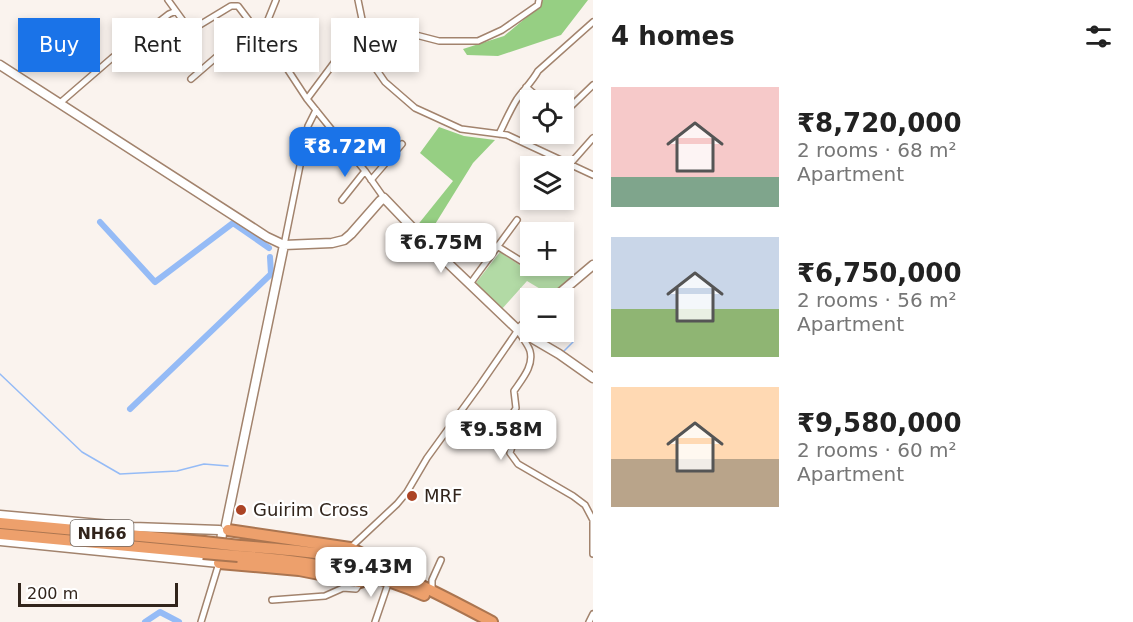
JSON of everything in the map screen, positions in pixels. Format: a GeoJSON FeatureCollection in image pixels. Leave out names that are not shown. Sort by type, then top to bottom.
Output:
{"type":"FeatureCollection","features":[{"type":"Feature","properties":{"kind":"highway","name":"NH66"},"geometry":{"type":"LineString","coordinates":[[0,523],[204,548]]}},
{"type":"Feature","properties":{"kind":"highway"},"geometry":{"type":"LineString","coordinates":[[224,530],[350,548],[386,566],[390,577]]}},
{"type":"Feature","properties":{"kind":"highway","name":"NH66"},"geometry":{"type":"LineString","coordinates":[[0,534],[239,551],[303,551],[355,561],[477,622]]}},
{"type":"Feature","properties":{"kind":"highway","name":"NH66"},"geometry":{"type":"LineString","coordinates":[[239,551],[373,578],[390,577],[432,592],[492,622]]}},
{"type":"Feature","properties":{"kind":"highway"},"geometry":{"type":"LineString","coordinates":[[219,563],[299,570],[362,582],[373,578]]}},
{"type":"Feature","properties":{"kind":"street"},"geometry":{"type":"LineString","coordinates":[[168,0],[189,29],[193,29],[231,6],[238,6],[249,18]]}},
{"type":"Feature","properties":{"kind":"street"},"geometry":{"type":"LineString","coordinates":[[267,18],[276,0]]}},
{"type":"Feature","properties":{"kind":"street"},"geometry":{"type":"LineString","coordinates":[[358,0],[362,18]]}},
{"type":"Feature","properties":{"kind":"street"},"geometry":{"type":"LineString","coordinates":[[419,36],[439,41],[478,41],[502,30],[538,5],[539,0]]}},
{"type":"Feature","properties":{"kind":"street"},"geometry":{"type":"LineString","coordinates":[[60,103],[112,58],[176,11]]}},
{"type":"Feature","properties":{"kind":"street"},"geometry":{"type":"LineString","coordinates":[[499,134],[516,101],[533,81],[538,71],[593,22]]}},
{"type":"Feature","properties":{"kind":"street"},"geometry":{"type":"LineString","coordinates":[[191,79],[214,58]]}},
{"type":"Feature","properties":{"kind":"street"},"geometry":{"type":"LineString","coordinates":[[0,65],[267,237],[284,245],[332,243],[344,240],[384,198]]}},
{"type":"Feature","properties":{"kind":"street"},"geometry":{"type":"LineString","coordinates":[[307,99],[331,67]]}},
{"type":"Feature","properties":{"kind":"street"},"geometry":{"type":"LineString","coordinates":[[288,72],[384,198],[428,244],[518,330],[559,354],[593,378]]}},
{"type":"Feature","properties":{"kind":"street"},"geometry":{"type":"LineString","coordinates":[[378,72],[385,82],[414,108],[461,129],[507,135],[553,156]]}},
{"type":"Feature","properties":{"kind":"street"},"geometry":{"type":"LineString","coordinates":[[574,103],[593,85]]}},
{"type":"Feature","properties":{"kind":"street"},"geometry":{"type":"LineString","coordinates":[[526,87],[530,90]]}},
{"type":"Feature","properties":{"kind":"street"},"geometry":{"type":"LineString","coordinates":[[201,622],[219,563],[308,126],[316,110]]}},
{"type":"Feature","properties":{"kind":"street"},"geometry":{"type":"LineString","coordinates":[[574,159],[593,138]]}},
{"type":"Feature","properties":{"kind":"street"},"geometry":{"type":"LineString","coordinates":[[371,180],[402,144]]}},
{"type":"Feature","properties":{"kind":"street"},"geometry":{"type":"LineString","coordinates":[[574,166],[593,175]]}},
{"type":"Feature","properties":{"kind":"street"},"geometry":{"type":"LineString","coordinates":[[342,200],[365,171]]}},
{"type":"Feature","properties":{"kind":"street"},"geometry":{"type":"LineString","coordinates":[[470,284],[518,220]]}},
{"type":"Feature","properties":{"kind":"street"},"geometry":{"type":"LineString","coordinates":[[497,246],[520,260]]}},
{"type":"Feature","properties":{"kind":"street"},"geometry":{"type":"LineString","coordinates":[[566,288],[593,265]]}},
{"type":"Feature","properties":{"kind":"street"},"geometry":{"type":"LineString","coordinates":[[350,548],[407,492],[427,458],[518,330]]}},
{"type":"Feature","properties":{"kind":"street"},"geometry":{"type":"LineString","coordinates":[[518,330],[530,350],[531,363],[514,391],[516,408],[505,426],[514,433],[515,437],[510,453],[518,464],[585,505],[593,520],[593,554]]}},
{"type":"Feature","properties":{"kind":"street"},"geometry":{"type":"LineString","coordinates":[[0,515],[133,527],[224,530]]}},
{"type":"Feature","properties":{"kind":"street"},"geometry":{"type":"LineString","coordinates":[[0,540],[219,563]]}},
{"type":"Feature","properties":{"kind":"street"},"geometry":{"type":"LineString","coordinates":[[432,592],[432,580],[441,560]]}},
{"type":"Feature","properties":{"kind":"street"},"geometry":{"type":"LineString","coordinates":[[375,622],[390,577]]}},
{"type":"Feature","properties":{"kind":"street"},"geometry":{"type":"LineString","coordinates":[[272,600],[325,596],[343,588],[356,589],[362,582]]}},
{"type":"Feature","properties":{"kind":"street"},"geometry":{"type":"LineString","coordinates":[[589,622],[593,614]]}},
{"type":"Feature","properties":{"kind":"green space"},"geometry":{"type":"Polygon","coordinates":[[[539,0],[588,0],[561,35],[498,56],[467,55],[463,49],[504,36],[534,11],[539,0]]]}},
{"type":"Feature","properties":{"kind":"green space"},"geometry":{"type":"Polygon","coordinates":[[[439,127],[464,136],[495,140],[473,163],[429,234],[416,227],[453,181],[420,153],[439,127]]]}},
{"type":"Feature","properties":{"kind":"green space"},"geometry":{"type":"Polygon","coordinates":[[[500,252],[520,265],[520,276],[572,277],[560,288],[539,288],[527,281],[501,310],[475,284],[500,252]]]}},
{"type":"Feature","properties":{"kind":"waterway"},"geometry":{"type":"LineString","coordinates":[[100,222],[155,282],[233,223],[269,248]]}},
{"type":"Feature","properties":{"kind":"waterway"},"geometry":{"type":"LineString","coordinates":[[130,409],[271,274],[270,257]]}},
{"type":"Feature","properties":{"kind":"waterway"},"geometry":{"type":"LineString","coordinates":[[562,353],[573,342]]}},
{"type":"Feature","properties":{"kind":"waterway"},"geometry":{"type":"LineString","coordinates":[[0,374],[82,452],[120,474],[177,471],[204,464],[228,466]]}},
{"type":"Feature","properties":{"kind":"waterway"},"geometry":{"type":"LineString","coordinates":[[145,622],[160,612],[179,622]]}},
{"type":"Feature","properties":{"kind":"place","name":"MRF"},"geometry":{"type":"Point","coordinates":[412,496]}},
{"type":"Feature","properties":{"kind":"place","name":"Guirim Cross"},"geometry":{"type":"Point","coordinates":[241,510]}}]}
